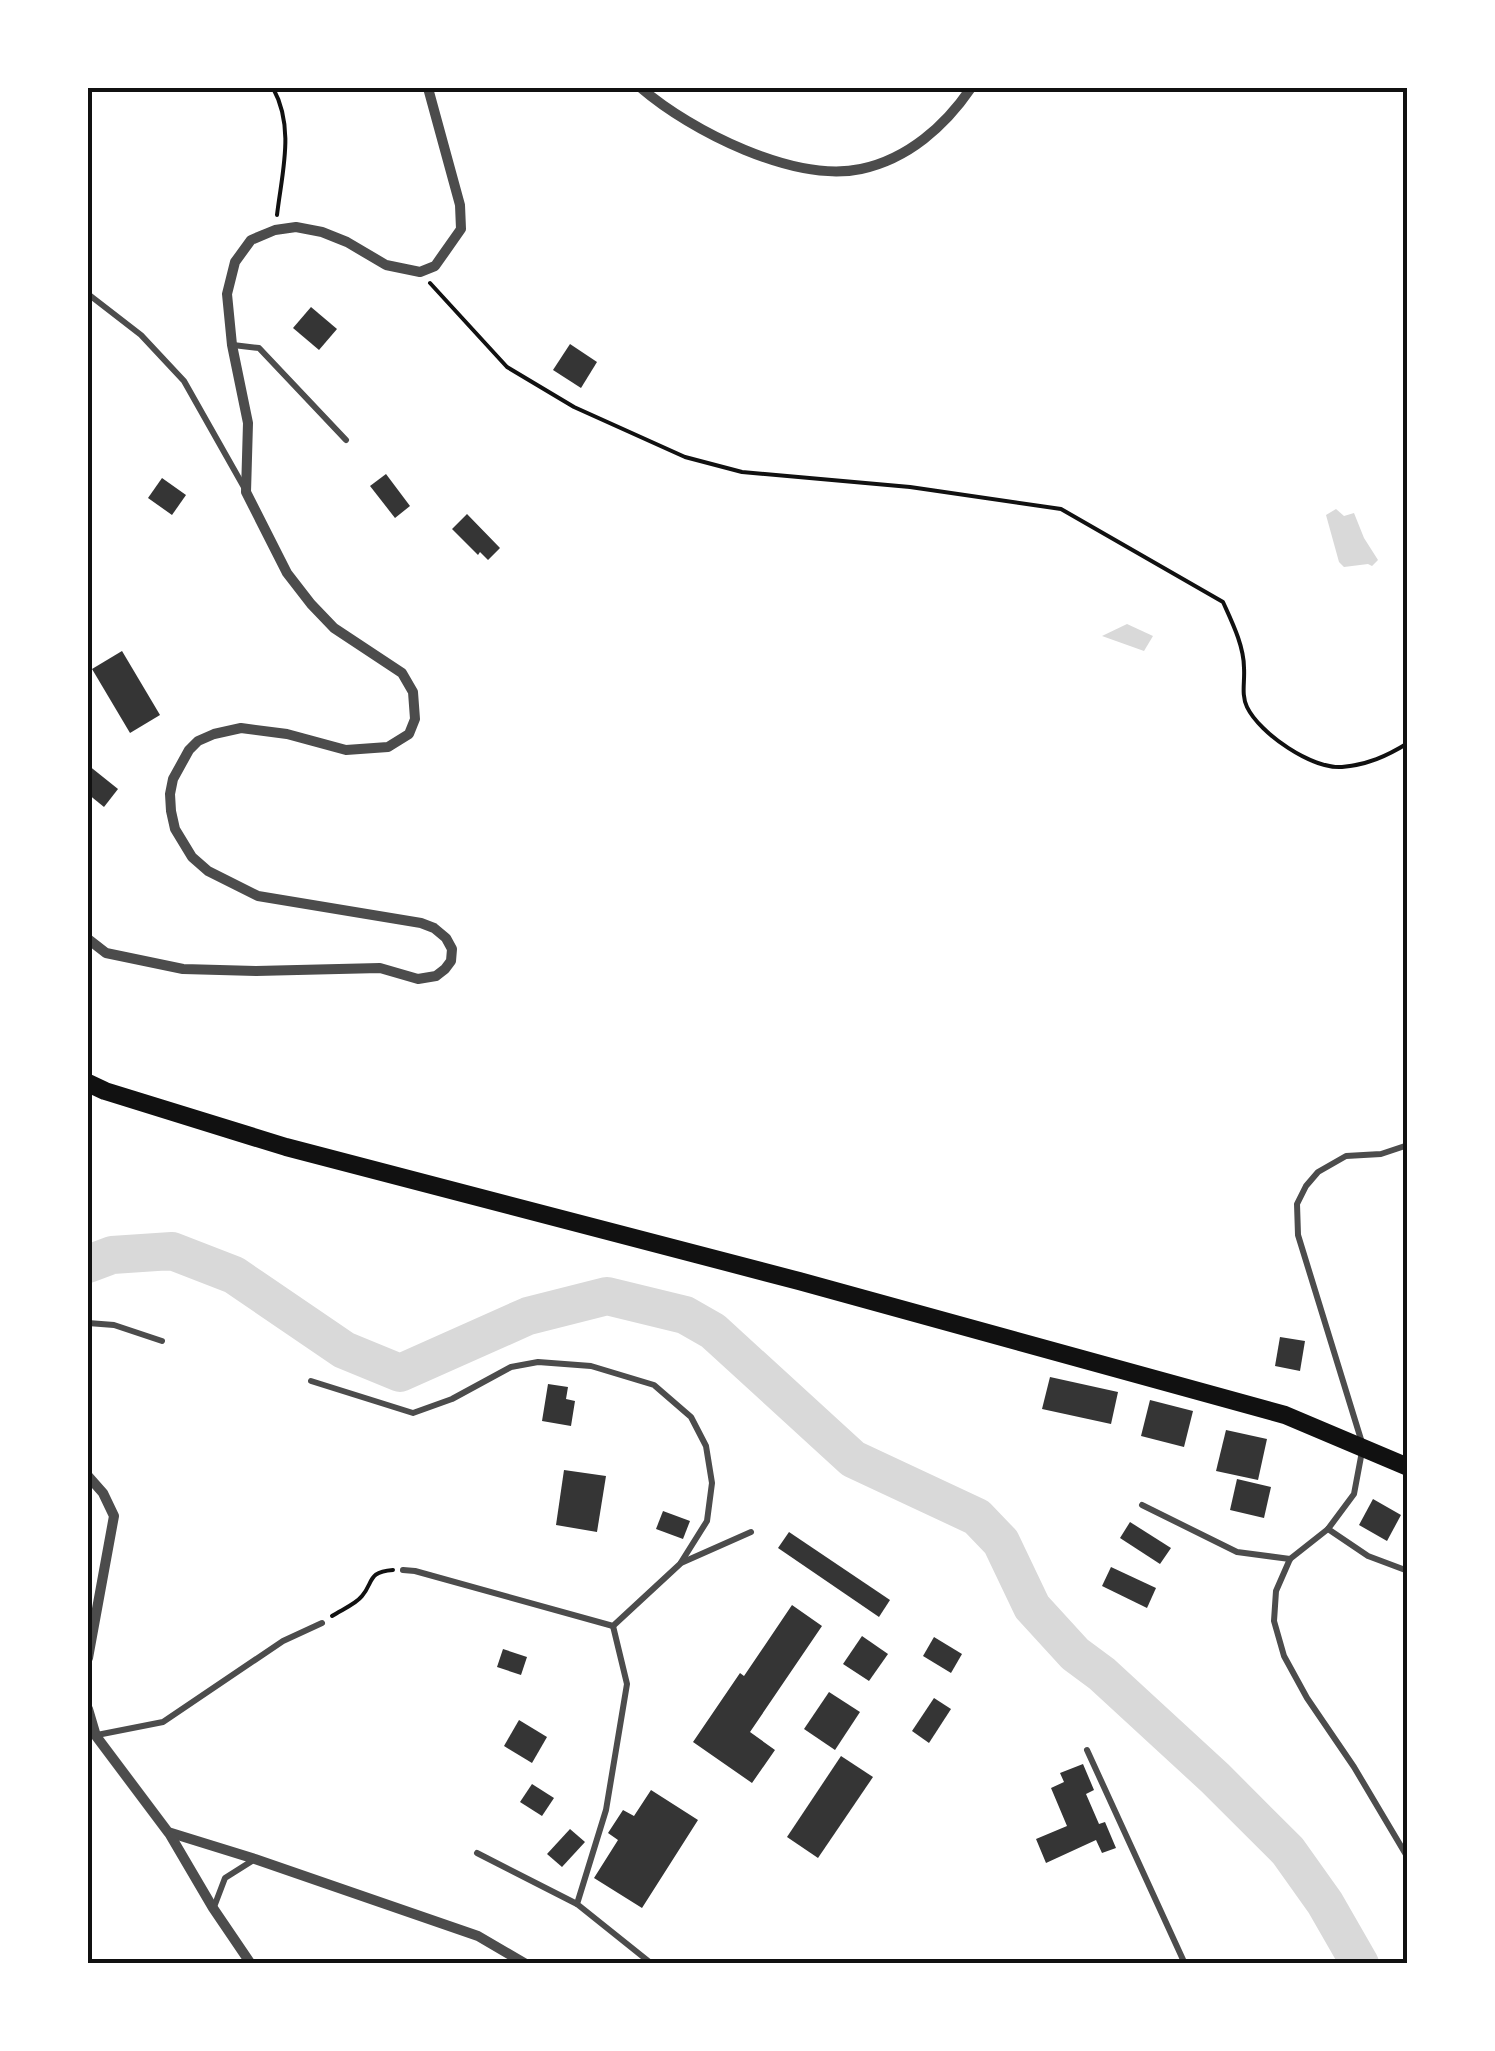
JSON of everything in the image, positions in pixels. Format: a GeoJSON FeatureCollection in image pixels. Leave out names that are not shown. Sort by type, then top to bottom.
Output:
{"type":"FeatureCollection","features":[{"type":"Feature","properties":{"kind":"main road"},"geometry":{"type":"LineString","coordinates":[[88,1083],[286,1146],[818,1286],[1285,1415],[1408,1466]]}},
{"type":"Feature","properties":{"kind":"street"},"geometry":{"type":"LineString","coordinates":[[88,939],[106,952],[184,969],[380,968],[418,979],[436,976],[451,961],[452,949],[434,928],[258,896],[208,871],[192,857],[175,829],[171,812],[173,779],[189,750],[214,734],[241,728],[287,734],[346,750],[388,747],[409,734],[416,719],[413,692],[402,673],[334,628],[311,604],[288,572],[246,492],[248,423],[226,294],[236,262],[251,240],[275,230],[322,232],[386,265],[420,272],[435,266],[461,230],[460,204],[428,88]]}},
{"type":"Feature","properties":{"kind":"street"},"geometry":{"type":"LineString","coordinates":[[640,88],[729,144],[784,163],[826,171],[860,170],[918,146],[971,88]]}},
{"type":"Feature","properties":{"kind":"street"},"geometry":{"type":"LineString","coordinates":[[88,1476],[103,1493],[114,1516],[88,1658]]}},
{"type":"Feature","properties":{"kind":"street"},"geometry":{"type":"LineString","coordinates":[[88,1709],[92,1738],[168,1832],[251,1964]]}},
{"type":"Feature","properties":{"kind":"street"},"geometry":{"type":"LineString","coordinates":[[168,1832],[478,1936],[526,1964]]}},
{"type":"Feature","properties":{"kind":"lane"},"geometry":{"type":"LineString","coordinates":[[88,294],[141,334],[184,381],[246,492]]}},
{"type":"Feature","properties":{"kind":"lane"},"geometry":{"type":"LineString","coordinates":[[232,345],[258,348],[346,440]]}},
{"type":"Feature","properties":{"kind":"lane"},"geometry":{"type":"LineString","coordinates":[[1408,1145],[1381,1154],[1346,1156],[1318,1172],[1297,1204],[1298,1234],[1363,1446],[1354,1494],[1328,1529],[1290,1559],[1276,1591],[1274,1621],[1284,1656],[1307,1698],[1408,1858]]}},
{"type":"Feature","properties":{"kind":"lane"},"geometry":{"type":"LineString","coordinates":[[88,1323],[114,1325],[162,1342]]}},
{"type":"Feature","properties":{"kind":"lane"},"geometry":{"type":"LineString","coordinates":[[311,1381],[414,1413],[452,1399],[512,1367],[538,1362],[591,1366],[654,1385],[691,1416],[706,1446],[712,1483],[707,1522],[680,1564],[613,1626]]}},
{"type":"Feature","properties":{"kind":"lane"},"geometry":{"type":"LineString","coordinates":[[1142,1505],[1237,1552],[1290,1559]]}},
{"type":"Feature","properties":{"kind":"lane"},"geometry":{"type":"LineString","coordinates":[[1328,1529],[1368,1556],[1408,1571]]}},
{"type":"Feature","properties":{"kind":"lane"},"geometry":{"type":"LineString","coordinates":[[680,1564],[751,1532]]}},
{"type":"Feature","properties":{"kind":"lane"},"geometry":{"type":"LineString","coordinates":[[402,1570],[613,1626]]}},
{"type":"Feature","properties":{"kind":"lane"},"geometry":{"type":"LineString","coordinates":[[92,1738],[163,1722],[282,1641],[322,1623]]}},
{"type":"Feature","properties":{"kind":"lane"},"geometry":{"type":"LineString","coordinates":[[576,1904],[606,1810],[627,1684],[613,1626]]}},
{"type":"Feature","properties":{"kind":"lane"},"geometry":{"type":"LineString","coordinates":[[1088,1750],[1185,1964]]}},
{"type":"Feature","properties":{"kind":"lane"},"geometry":{"type":"LineString","coordinates":[[477,1853],[576,1904],[652,1964]]}},
{"type":"Feature","properties":{"kind":"lane"},"geometry":{"type":"LineString","coordinates":[[213,1908],[225,1878],[255,1859]]}},
{"type":"Feature","properties":{"kind":"path"},"geometry":{"type":"LineString","coordinates":[[273,88],[287,133],[275,230]]}},
{"type":"Feature","properties":{"kind":"path"},"geometry":{"type":"LineString","coordinates":[[420,272],[507,367],[574,408],[685,457],[742,472],[910,487],[1061,509],[1223,602],[1235,627],[1245,666],[1242,687],[1247,706],[1282,744],[1338,768],[1382,758],[1408,743]]}},
{"type":"Feature","properties":{"kind":"path"},"geometry":{"type":"LineString","coordinates":[[322,1623],[363,1595],[366,1584],[375,1575],[386,1569],[402,1570]]}},
{"type":"Feature","properties":{"kind":"shaded area"},"geometry":{"type":"Polygon","coordinates":[[[1336,509],[1344,516],[1354,513],[1378,560],[1372,566],[1344,567],[1339,562],[1326,515],[1336,509]]]}},
{"type":"Feature","properties":{"kind":"shaded area"},"geometry":{"type":"Polygon","coordinates":[[[1127,624],[1153,636],[1144,651],[1102,636],[1127,624]]]}},
{"type":"Feature","properties":{"kind":"building"},"geometry":{"type":"Polygon","coordinates":[[[311,307],[337,329],[319,350],[293,328],[311,307]]]}},
{"type":"Feature","properties":{"kind":"building"},"geometry":{"type":"Polygon","coordinates":[[[570,344],[597,362],[581,388],[553,370],[570,344]]]}},
{"type":"Feature","properties":{"kind":"building"},"geometry":{"type":"Polygon","coordinates":[[[386,474],[410,506],[395,518],[370,486],[386,474]]]}},
{"type":"Feature","properties":{"kind":"building"},"geometry":{"type":"Polygon","coordinates":[[[162,478],[186,495],[172,515],[148,498],[162,478]]]}},
{"type":"Feature","properties":{"kind":"building"},"geometry":{"type":"Polygon","coordinates":[[[467,514],[500,548],[488,560],[452,529],[467,514]]]}},
{"type":"Feature","properties":{"kind":"building"},"geometry":{"type":"Polygon","coordinates":[[[122,651],[160,715],[130,733],[92,669],[122,651]]]}},
{"type":"Feature","properties":{"kind":"building"},"geometry":{"type":"Polygon","coordinates":[[[88,765],[118,789],[104,807],[88,794],[88,765]]]}},
{"type":"Feature","properties":{"kind":"building"},"geometry":{"type":"Polygon","coordinates":[[[1280,1337],[1305,1341],[1300,1371],[1275,1366],[1280,1337]]]}},
{"type":"Feature","properties":{"kind":"building"},"geometry":{"type":"Polygon","coordinates":[[[1050,1377],[1118,1392],[1111,1424],[1042,1409],[1050,1377]]]}},
{"type":"Feature","properties":{"kind":"building"},"geometry":{"type":"Polygon","coordinates":[[[548,1384],[568,1387],[566,1399],[575,1401],[571,1426],[542,1421],[548,1384]]]}},
{"type":"Feature","properties":{"kind":"building"},"geometry":{"type":"Polygon","coordinates":[[[1150,1400],[1193,1411],[1184,1447],[1141,1436],[1150,1400]]]}},
{"type":"Feature","properties":{"kind":"building"},"geometry":{"type":"Polygon","coordinates":[[[1226,1430],[1267,1439],[1258,1480],[1216,1471],[1226,1430]]]}},
{"type":"Feature","properties":{"kind":"building"},"geometry":{"type":"Polygon","coordinates":[[[564,1470],[606,1476],[597,1532],[556,1525],[564,1470]]]}},
{"type":"Feature","properties":{"kind":"building"},"geometry":{"type":"Polygon","coordinates":[[[1237,1479],[1271,1487],[1264,1518],[1230,1510],[1237,1479]]]}},
{"type":"Feature","properties":{"kind":"building"},"geometry":{"type":"Polygon","coordinates":[[[1373,1499],[1401,1515],[1387,1541],[1359,1525],[1373,1499]]]}},
{"type":"Feature","properties":{"kind":"building"},"geometry":{"type":"Polygon","coordinates":[[[663,1511],[690,1521],[683,1539],[656,1529],[663,1511]]]}},
{"type":"Feature","properties":{"kind":"building"},"geometry":{"type":"Polygon","coordinates":[[[1130,1522],[1171,1548],[1160,1564],[1120,1538],[1130,1522]]]}},
{"type":"Feature","properties":{"kind":"building"},"geometry":{"type":"Polygon","coordinates":[[[789,1532],[890,1600],[879,1617],[778,1548],[789,1532]]]}},
{"type":"Feature","properties":{"kind":"building"},"geometry":{"type":"Polygon","coordinates":[[[1111,1567],[1156,1588],[1147,1608],[1102,1586],[1111,1567]]]}},
{"type":"Feature","properties":{"kind":"building"},"geometry":{"type":"Polygon","coordinates":[[[792,1605],[822,1626],[750,1732],[775,1750],[752,1783],[693,1742],[792,1605]]]}},
{"type":"Feature","properties":{"kind":"building"},"geometry":{"type":"Polygon","coordinates":[[[862,1636],[888,1654],[869,1681],[843,1664],[862,1636]]]}},
{"type":"Feature","properties":{"kind":"building"},"geometry":{"type":"Polygon","coordinates":[[[934,1637],[962,1654],[951,1673],[923,1656],[934,1637]]]}},
{"type":"Feature","properties":{"kind":"building"},"geometry":{"type":"Polygon","coordinates":[[[503,1649],[527,1657],[521,1675],[497,1667],[503,1649]]]}},
{"type":"Feature","properties":{"kind":"building"},"geometry":{"type":"Polygon","coordinates":[[[829,1692],[860,1712],[835,1750],[804,1729],[829,1692]]]}},
{"type":"Feature","properties":{"kind":"building"},"geometry":{"type":"Polygon","coordinates":[[[934,1698],[951,1709],[929,1743],[912,1731],[934,1698]]]}},
{"type":"Feature","properties":{"kind":"building"},"geometry":{"type":"Polygon","coordinates":[[[519,1720],[547,1737],[532,1763],[504,1746],[519,1720]]]}},
{"type":"Feature","properties":{"kind":"building"},"geometry":{"type":"Polygon","coordinates":[[[841,1756],[873,1777],[818,1858],[787,1837],[841,1756]]]}},
{"type":"Feature","properties":{"kind":"building"},"geometry":{"type":"Polygon","coordinates":[[[1083,1764],[1094,1790],[1086,1794],[1099,1824],[1105,1822],[1116,1848],[1102,1853],[1096,1840],[1046,1863],[1036,1839],[1067,1826],[1051,1788],[1064,1782],[1060,1773],[1083,1764]]]}},
{"type":"Feature","properties":{"kind":"building"},"geometry":{"type":"Polygon","coordinates":[[[532,1784],[554,1798],[542,1816],[520,1802],[532,1784]]]}},
{"type":"Feature","properties":{"kind":"building"},"geometry":{"type":"Polygon","coordinates":[[[651,1790],[698,1820],[642,1908],[594,1878],[618,1840],[608,1833],[623,1810],[634,1816],[651,1790]]]}},
{"type":"Feature","properties":{"kind":"building"},"geometry":{"type":"Polygon","coordinates":[[[570,1829],[585,1842],[562,1867],[547,1854],[570,1829]]]}},
{"type":"Feature","properties":{"kind":"waterway"},"geometry":{"type":"LineString","coordinates":[[88,1264],[112,1255],[172,1251],[234,1275],[344,1350],[400,1373],[528,1316],[607,1296],[685,1315],[713,1331],[853,1459],[977,1517],[1001,1542],[1032,1607],[1075,1654],[1215,1778],[1288,1851],[1325,1903],[1360,1964]]}}]}
